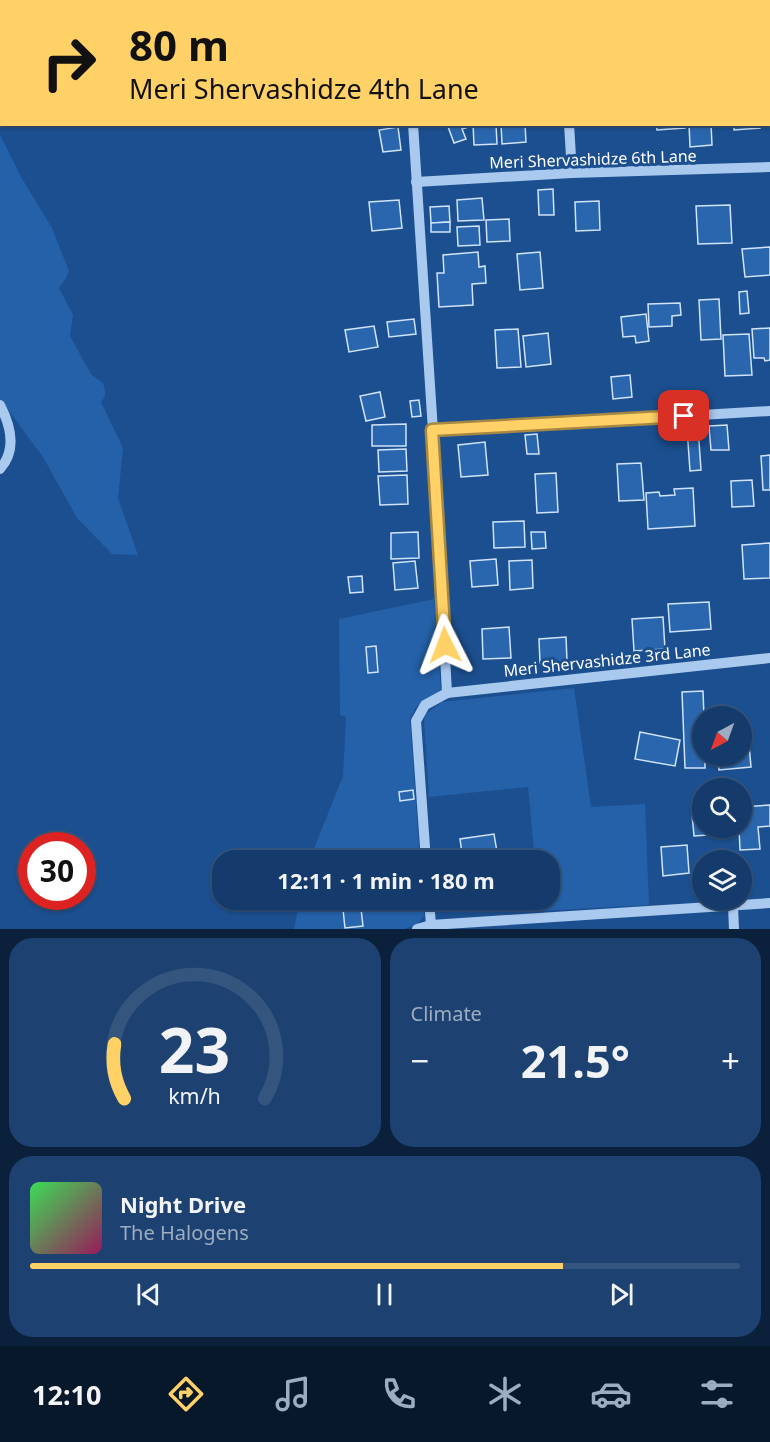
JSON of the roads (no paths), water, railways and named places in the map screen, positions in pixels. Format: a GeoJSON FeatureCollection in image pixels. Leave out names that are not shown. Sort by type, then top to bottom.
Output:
{"type":"FeatureCollection","features":[{"type":"Feature","properties":{"kind":"street"},"geometry":{"type":"LineString","coordinates":[[412,126],[447,693],[425,705],[416,721],[425,850]]}},
{"type":"Feature","properties":{"kind":"street"},"geometry":{"type":"LineString","coordinates":[[569,126],[572,173]]}},
{"type":"Feature","properties":{"kind":"street","name":"Meri Shervashidze 6th Lane"},"geometry":{"type":"LineString","coordinates":[[416,182],[572,173],[770,167]]}},
{"type":"Feature","properties":{"kind":"street"},"geometry":{"type":"LineString","coordinates":[[0,405],[7,417],[11,443],[7,461],[0,469]]}},
{"type":"Feature","properties":{"kind":"street"},"geometry":{"type":"LineString","coordinates":[[432,430],[770,411]]}},
{"type":"Feature","properties":{"kind":"street","name":"Meri Shervashidze 3rd Lane"},"geometry":{"type":"LineString","coordinates":[[447,693],[770,658]]}},
{"type":"Feature","properties":{"kind":"street"},"geometry":{"type":"LineString","coordinates":[[752,904],[770,903]]}},
{"type":"Feature","properties":{"kind":"street"},"geometry":{"type":"LineString","coordinates":[[417,929],[430,924],[692,908]]}},
{"type":"Feature","properties":{"kind":"street"},"geometry":{"type":"LineString","coordinates":[[429,910],[430,924]]}},
{"type":"Feature","properties":{"kind":"street"},"geometry":{"type":"LineString","coordinates":[[733,910],[734,929]]}}]}
